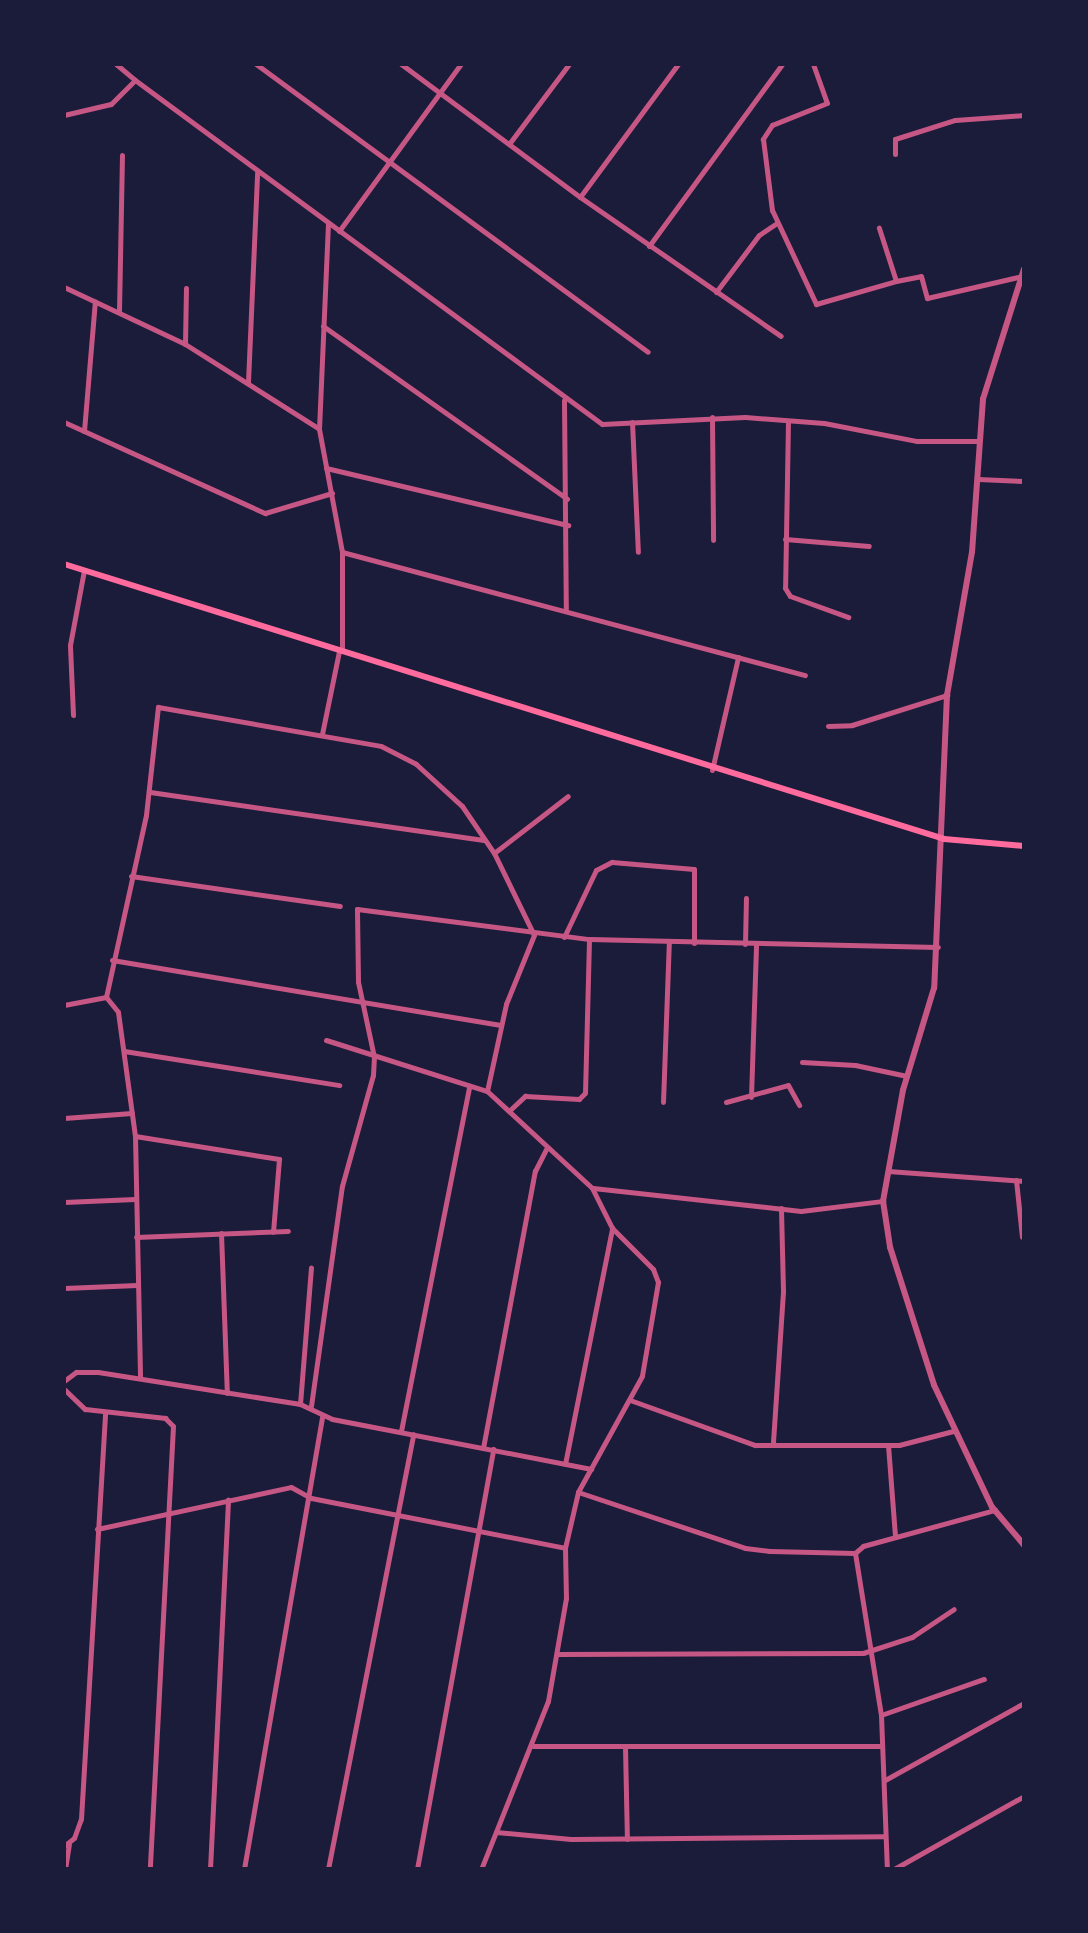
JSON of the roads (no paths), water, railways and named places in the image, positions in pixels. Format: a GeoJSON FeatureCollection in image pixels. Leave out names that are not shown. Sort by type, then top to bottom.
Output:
{"type":"FeatureCollection","features":[{"type":"Feature","properties":{"kind":"main road"},"geometry":{"type":"LineString","coordinates":[[64,564],[712,770],[944,839],[1024,846]]}},
{"type":"Feature","properties":{"kind":"street"},"geometry":{"type":"LineString","coordinates":[[116,64],[602,424],[712,417],[788,421],[917,441],[979,441]]}},
{"type":"Feature","properties":{"kind":"street"},"geometry":{"type":"LineString","coordinates":[[256,64],[648,352]]}},
{"type":"Feature","properties":{"kind":"street"},"geometry":{"type":"LineString","coordinates":[[401,64],[580,197],[781,336]]}},
{"type":"Feature","properties":{"kind":"street"},"geometry":{"type":"LineString","coordinates":[[339,231],[461,64]]}},
{"type":"Feature","properties":{"kind":"street"},"geometry":{"type":"LineString","coordinates":[[509,144],[569,64]]}},
{"type":"Feature","properties":{"kind":"street"},"geometry":{"type":"LineString","coordinates":[[580,197],[678,64]]}},
{"type":"Feature","properties":{"kind":"street"},"geometry":{"type":"LineString","coordinates":[[649,246],[782,64]]}},
{"type":"Feature","properties":{"kind":"street"},"geometry":{"type":"LineString","coordinates":[[813,64],[827,103],[764,133],[777,223],[812,300],[820,306],[921,276],[927,298],[1023,273]]}},
{"type":"Feature","properties":{"kind":"street"},"geometry":{"type":"LineString","coordinates":[[64,115],[111,104],[135,80]]}},
{"type":"Feature","properties":{"kind":"street"},"geometry":{"type":"LineString","coordinates":[[895,154],[895,139],[955,120],[1024,115]]}},
{"type":"Feature","properties":{"kind":"street"},"geometry":{"type":"LineString","coordinates":[[119,311],[122,155]]}},
{"type":"Feature","properties":{"kind":"street"},"geometry":{"type":"LineString","coordinates":[[248,382],[257,171]]}},
{"type":"Feature","properties":{"kind":"street"},"geometry":{"type":"LineString","coordinates":[[322,734],[340,651],[342,552],[319,429],[328,223]]}},
{"type":"Feature","properties":{"kind":"street"},"geometry":{"type":"LineString","coordinates":[[716,292],[759,235],[777,223]]}},
{"type":"Feature","properties":{"kind":"street"},"geometry":{"type":"LineString","coordinates":[[879,228],[896,281]]}},
{"type":"Feature","properties":{"kind":"street"},"geometry":{"type":"LineString","coordinates":[[1023,273],[988,371],[979,441],[972,552],[947,695],[944,839],[934,988],[907,1076],[883,1201],[884,1226],[911,1322],[953,1431],[995,1510],[1024,1545]]}},
{"type":"Feature","properties":{"kind":"street"},"geometry":{"type":"LineString","coordinates":[[64,287],[185,344],[319,429]]}},
{"type":"Feature","properties":{"kind":"street"},"geometry":{"type":"LineString","coordinates":[[185,344],[186,288]]}},
{"type":"Feature","properties":{"kind":"street"},"geometry":{"type":"LineString","coordinates":[[84,431],[95,301]]}},
{"type":"Feature","properties":{"kind":"street"},"geometry":{"type":"LineString","coordinates":[[323,326],[567,499]]}},
{"type":"Feature","properties":{"kind":"street"},"geometry":{"type":"LineString","coordinates":[[565,399],[568,525],[566,611]]}},
{"type":"Feature","properties":{"kind":"street"},"geometry":{"type":"LineString","coordinates":[[712,417],[713,540]]}},
{"type":"Feature","properties":{"kind":"street"},"geometry":{"type":"LineString","coordinates":[[788,421],[787,593],[848,617]]}},
{"type":"Feature","properties":{"kind":"street"},"geometry":{"type":"LineString","coordinates":[[64,422],[265,513],[332,493]]}},
{"type":"Feature","properties":{"kind":"street"},"geometry":{"type":"LineString","coordinates":[[632,422],[638,552]]}},
{"type":"Feature","properties":{"kind":"street"},"geometry":{"type":"LineString","coordinates":[[326,468],[568,525]]}},
{"type":"Feature","properties":{"kind":"street"},"geometry":{"type":"LineString","coordinates":[[978,479],[1024,481]]}},
{"type":"Feature","properties":{"kind":"street"},"geometry":{"type":"LineString","coordinates":[[785,539],[869,546]]}},
{"type":"Feature","properties":{"kind":"street"},"geometry":{"type":"LineString","coordinates":[[342,552],[805,675]]}},
{"type":"Feature","properties":{"kind":"street"},"geometry":{"type":"LineString","coordinates":[[73,715],[70,645],[84,570]]}},
{"type":"Feature","properties":{"kind":"street"},"geometry":{"type":"LineString","coordinates":[[712,770],[738,657]]}},
{"type":"Feature","properties":{"kind":"street"},"geometry":{"type":"LineString","coordinates":[[828,726],[852,725],[947,695]]}},
{"type":"Feature","properties":{"kind":"street"},"geometry":{"type":"LineString","coordinates":[[140,1378],[135,1136],[118,1012],[106,997],[150,792],[155,714],[162,706],[381,746],[416,764],[445,787],[494,853],[534,935],[501,1025],[487,1091]]}},
{"type":"Feature","properties":{"kind":"street"},"geometry":{"type":"LineString","coordinates":[[150,792],[485,841]]}},
{"type":"Feature","properties":{"kind":"street"},"geometry":{"type":"LineString","coordinates":[[494,853],[568,796]]}},
{"type":"Feature","properties":{"kind":"street"},"geometry":{"type":"LineString","coordinates":[[564,937],[596,870],[612,862],[694,869],[694,943]]}},
{"type":"Feature","properties":{"kind":"street"},"geometry":{"type":"LineString","coordinates":[[131,876],[340,906]]}},
{"type":"Feature","properties":{"kind":"street"},"geometry":{"type":"LineString","coordinates":[[745,944],[746,898]]}},
{"type":"Feature","properties":{"kind":"street"},"geometry":{"type":"LineString","coordinates":[[311,1406],[342,1186],[367,1104],[374,1057],[360,999],[357,909],[534,935],[589,939],[938,947]]}},
{"type":"Feature","properties":{"kind":"street"},"geometry":{"type":"LineString","coordinates":[[510,1110],[525,1096],[579,1099],[585,1093],[589,939]]}},
{"type":"Feature","properties":{"kind":"street"},"geometry":{"type":"LineString","coordinates":[[663,1102],[669,942]]}},
{"type":"Feature","properties":{"kind":"street"},"geometry":{"type":"LineString","coordinates":[[751,1097],[756,944]]}},
{"type":"Feature","properties":{"kind":"street"},"geometry":{"type":"LineString","coordinates":[[112,960],[360,999],[501,1025]]}},
{"type":"Feature","properties":{"kind":"street"},"geometry":{"type":"LineString","coordinates":[[64,1005],[106,997]]}},
{"type":"Feature","properties":{"kind":"street"},"geometry":{"type":"LineString","coordinates":[[326,1040],[351,1043],[374,1057],[487,1091],[510,1110],[546,1149],[592,1188],[612,1228],[653,1269],[658,1282],[650,1351],[630,1400],[578,1492],[565,1548],[558,1654],[533,1746],[481,1869]]}},
{"type":"Feature","properties":{"kind":"street"},"geometry":{"type":"LineString","coordinates":[[124,1051],[339,1085]]}},
{"type":"Feature","properties":{"kind":"street"},"geometry":{"type":"LineString","coordinates":[[802,1062],[855,1065],[907,1076]]}},
{"type":"Feature","properties":{"kind":"street"},"geometry":{"type":"LineString","coordinates":[[726,1102],[788,1085],[799,1105]]}},
{"type":"Feature","properties":{"kind":"street"},"geometry":{"type":"LineString","coordinates":[[401,1431],[469,1086]]}},
{"type":"Feature","properties":{"kind":"street"},"geometry":{"type":"LineString","coordinates":[[64,1118],[132,1113]]}},
{"type":"Feature","properties":{"kind":"street"},"geometry":{"type":"LineString","coordinates":[[135,1136],[279,1159],[273,1232]]}},
{"type":"Feature","properties":{"kind":"street"},"geometry":{"type":"LineString","coordinates":[[483,1448],[535,1171],[546,1149]]}},
{"type":"Feature","properties":{"kind":"street"},"geometry":{"type":"LineString","coordinates":[[888,1171],[1024,1181]]}},
{"type":"Feature","properties":{"kind":"street"},"geometry":{"type":"LineString","coordinates":[[1016,1180],[1022,1237]]}},
{"type":"Feature","properties":{"kind":"street"},"geometry":{"type":"LineString","coordinates":[[592,1188],[801,1211],[883,1201]]}},
{"type":"Feature","properties":{"kind":"street"},"geometry":{"type":"LineString","coordinates":[[64,1202],[135,1199]]}},
{"type":"Feature","properties":{"kind":"street"},"geometry":{"type":"LineString","coordinates":[[773,1442],[783,1291],[781,1208]]}},
{"type":"Feature","properties":{"kind":"street"},"geometry":{"type":"LineString","coordinates":[[565,1464],[612,1228]]}},
{"type":"Feature","properties":{"kind":"street"},"geometry":{"type":"LineString","coordinates":[[136,1237],[288,1231]]}},
{"type":"Feature","properties":{"kind":"street"},"geometry":{"type":"LineString","coordinates":[[221,1233],[227,1393]]}},
{"type":"Feature","properties":{"kind":"street"},"geometry":{"type":"LineString","coordinates":[[300,1404],[311,1267]]}},
{"type":"Feature","properties":{"kind":"street"},"geometry":{"type":"LineString","coordinates":[[64,1288],[137,1285]]}},
{"type":"Feature","properties":{"kind":"street"},"geometry":{"type":"LineString","coordinates":[[64,1381],[84,1371],[300,1404],[311,1406],[322,1416],[591,1469]]}},
{"type":"Feature","properties":{"kind":"street"},"geometry":{"type":"LineString","coordinates":[[64,1389],[85,1409],[171,1422],[150,1869]]}},
{"type":"Feature","properties":{"kind":"street"},"geometry":{"type":"LineString","coordinates":[[630,1400],[745,1443],[912,1444],[953,1431]]}},
{"type":"Feature","properties":{"kind":"street"},"geometry":{"type":"LineString","coordinates":[[65,1869],[67,1845],[81,1819],[105,1413]]}},
{"type":"Feature","properties":{"kind":"street"},"geometry":{"type":"LineString","coordinates":[[244,1869],[311,1498],[322,1416]]}},
{"type":"Feature","properties":{"kind":"street"},"geometry":{"type":"LineString","coordinates":[[328,1869],[413,1434]]}},
{"type":"Feature","properties":{"kind":"street"},"geometry":{"type":"LineString","coordinates":[[888,1445],[895,1536]]}},
{"type":"Feature","properties":{"kind":"street"},"geometry":{"type":"LineString","coordinates":[[417,1869],[493,1449]]}},
{"type":"Feature","properties":{"kind":"street"},"geometry":{"type":"LineString","coordinates":[[97,1529],[285,1487],[311,1498],[565,1548]]}},
{"type":"Feature","properties":{"kind":"street"},"geometry":{"type":"LineString","coordinates":[[578,1492],[745,1548],[855,1553],[895,1536],[995,1510]]}},
{"type":"Feature","properties":{"kind":"street"},"geometry":{"type":"LineString","coordinates":[[210,1869],[228,1499]]}},
{"type":"Feature","properties":{"kind":"street"},"geometry":{"type":"LineString","coordinates":[[855,1553],[881,1715],[887,1869]]}},
{"type":"Feature","properties":{"kind":"street"},"geometry":{"type":"LineString","coordinates":[[558,1654],[871,1650],[912,1637],[954,1609]]}},
{"type":"Feature","properties":{"kind":"street"},"geometry":{"type":"LineString","coordinates":[[881,1715],[984,1679]]}},
{"type":"Feature","properties":{"kind":"street"},"geometry":{"type":"LineString","coordinates":[[885,1781],[1024,1703]]}},
{"type":"Feature","properties":{"kind":"street"},"geometry":{"type":"LineString","coordinates":[[533,1746],[882,1746]]}},
{"type":"Feature","properties":{"kind":"street"},"geometry":{"type":"LineString","coordinates":[[625,1747],[627,1839]]}},
{"type":"Feature","properties":{"kind":"street"},"geometry":{"type":"LineString","coordinates":[[894,1869],[1024,1796]]}},
{"type":"Feature","properties":{"kind":"street"},"geometry":{"type":"LineString","coordinates":[[496,1832],[627,1839],[885,1836]]}}]}
